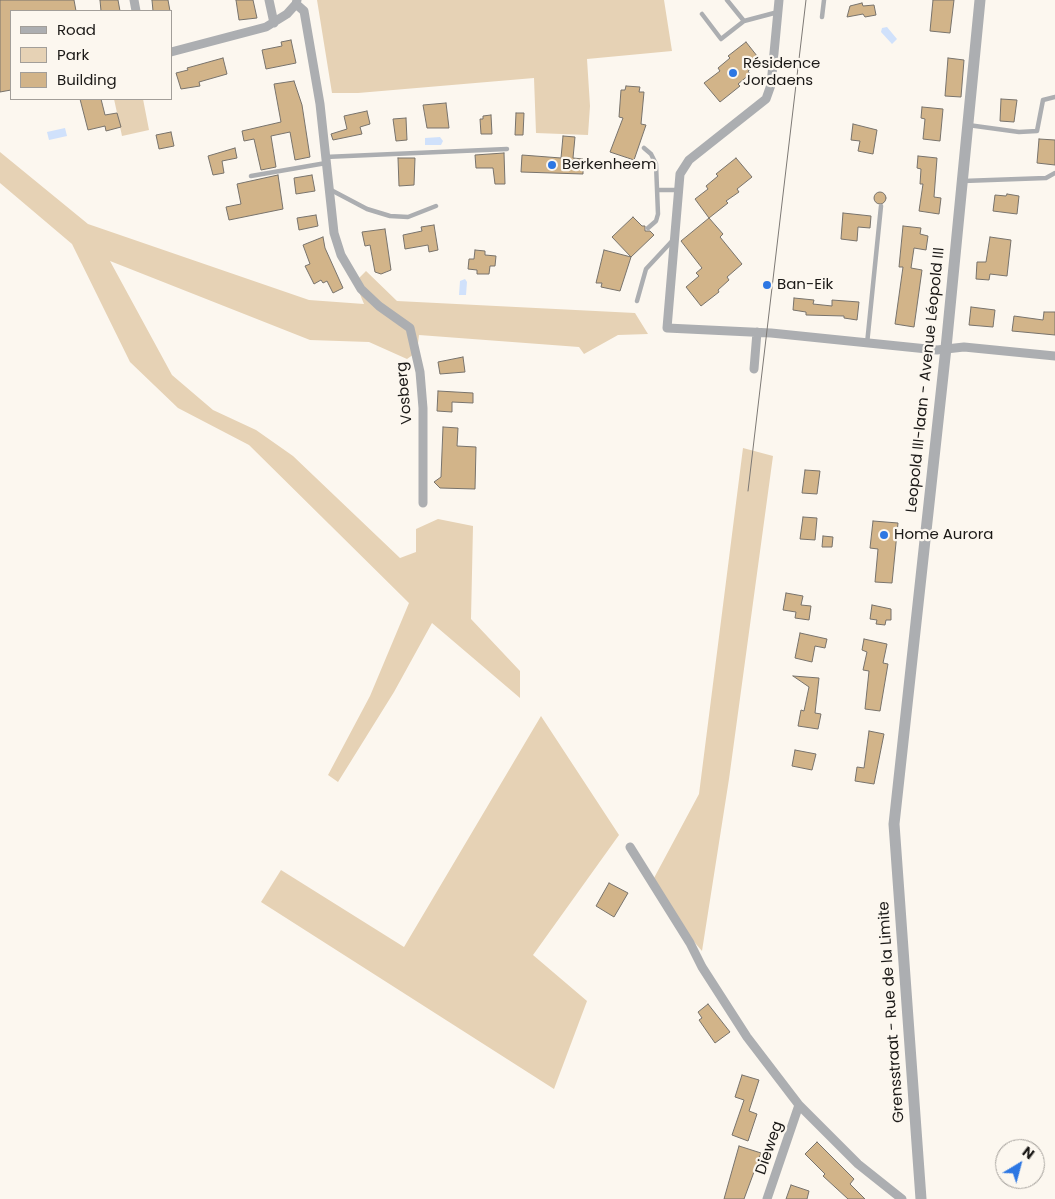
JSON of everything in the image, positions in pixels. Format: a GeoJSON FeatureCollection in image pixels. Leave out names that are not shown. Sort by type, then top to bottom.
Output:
{"type":"FeatureCollection","features":[{"type":"Feature","properties":{"kind":"street"},"geometry":{"type":"LineString","coordinates":[[269,0],[274,23]]}},
{"type":"Feature","properties":{"kind":"street"},"geometry":{"type":"LineString","coordinates":[[780,0],[771,85],[766,99],[689,160],[680,174],[667,328],[757,332],[937,350],[964,347],[1055,356]]}},
{"type":"Feature","properties":{"kind":"street","name":"Leopold III-laan - Avenue Léopold III"},"geometry":{"type":"LineString","coordinates":[[894,824],[946,348],[980,0]]}},
{"type":"Feature","properties":{"kind":"street"},"geometry":{"type":"LineString","coordinates":[[172,52],[266,27],[274,23],[296,2]]}},
{"type":"Feature","properties":{"kind":"street","name":"Vosberg"},"geometry":{"type":"LineString","coordinates":[[296,2],[304,11],[320,104],[334,233],[341,255],[361,289],[379,306],[410,328],[421,381],[423,502]]}},
{"type":"Feature","properties":{"kind":"street"},"geometry":{"type":"LineString","coordinates":[[754,369],[757,332]]}},
{"type":"Feature","properties":{"kind":"street","name":"Grensstraat - Rue de la Limite"},"geometry":{"type":"LineString","coordinates":[[894,824],[921,1199]]}},
{"type":"Feature","properties":{"kind":"street"},"geometry":{"type":"LineString","coordinates":[[630,847],[690,943],[702,967],[747,1037],[799,1105],[858,1164],[902,1199]]}},
{"type":"Feature","properties":{"kind":"street","name":"Dieweg"},"geometry":{"type":"LineString","coordinates":[[767,1199],[799,1105]]}},
{"type":"Feature","properties":{"kind":"lane"},"geometry":{"type":"LineString","coordinates":[[727,0],[744,21]]}},
{"type":"Feature","properties":{"kind":"lane"},"geometry":{"type":"LineString","coordinates":[[822,17],[824,0]]}},
{"type":"Feature","properties":{"kind":"lane"},"geometry":{"type":"LineString","coordinates":[[702,14],[721,38],[744,21],[778,12]]}},
{"type":"Feature","properties":{"kind":"lane"},"geometry":{"type":"LineString","coordinates":[[968,125],[1019,132],[1037,131],[1043,100],[1055,97]]}},
{"type":"Feature","properties":{"kind":"lane"},"geometry":{"type":"LineString","coordinates":[[644,148],[656,164],[658,190],[658,214],[656,221],[648,228]]}},
{"type":"Feature","properties":{"kind":"lane"},"geometry":{"type":"LineString","coordinates":[[251,176],[326,160],[507,149]]}},
{"type":"Feature","properties":{"kind":"lane"},"geometry":{"type":"LineString","coordinates":[[962,181],[1046,178],[1055,173]]}},
{"type":"Feature","properties":{"kind":"lane"},"geometry":{"type":"LineString","coordinates":[[328,189],[367,209],[390,216],[408,217],[436,206]]}},
{"type":"Feature","properties":{"kind":"lane"},"geometry":{"type":"LineString","coordinates":[[658,190],[678,190]]}},
{"type":"Feature","properties":{"kind":"lane"},"geometry":{"type":"LineString","coordinates":[[867,344],[881,206]]}},
{"type":"Feature","properties":{"kind":"lane"},"geometry":{"type":"LineString","coordinates":[[637,301],[646,268],[674,239]]}},
{"type":"Feature","properties":{"kind":"green space"},"geometry":{"type":"Polygon","coordinates":[[[317,0],[664,0],[672,51],[587,59],[590,106],[588,135],[536,133],[534,78],[358,93],[332,93],[317,0]]]}},
{"type":"Feature","properties":{"kind":"green space"},"geometry":{"type":"Polygon","coordinates":[[[114,100],[143,100],[149,130],[122,136],[114,100]]]}},
{"type":"Feature","properties":{"kind":"green space"},"geometry":{"type":"Polygon","coordinates":[[[0,152],[88,224],[309,300],[364,304],[355,282],[366,271],[397,301],[635,313],[648,334],[618,335],[584,354],[579,347],[419,335],[417,352],[407,359],[369,342],[310,340],[110,261],[172,375],[213,410],[256,430],[293,456],[400,558],[416,552],[416,529],[438,519],[473,526],[471,619],[520,671],[520,698],[432,623],[394,692],[338,782],[328,775],[370,696],[409,603],[249,445],[178,408],[130,362],[72,244],[0,183],[0,152]]]}},
{"type":"Feature","properties":{"kind":"green space"},"geometry":{"type":"Polygon","coordinates":[[[743,448],[773,456],[729,779],[702,951],[689,936],[654,878],[699,794],[743,448]]]}},
{"type":"Feature","properties":{"kind":"green space"},"geometry":{"type":"Polygon","coordinates":[[[541,716],[619,835],[533,955],[587,1001],[554,1089],[261,902],[281,870],[404,947],[541,716]]]}},
{"type":"Feature","properties":{"kind":"water"},"geometry":{"type":"Polygon","coordinates":[[[887,27],[897,39],[892,44],[881,32],[882,28],[887,27]]]}},
{"type":"Feature","properties":{"kind":"water"},"geometry":{"type":"Polygon","coordinates":[[[65,128],[67,136],[49,140],[47,132],[65,128]]]}},
{"type":"Feature","properties":{"kind":"water"},"geometry":{"type":"Polygon","coordinates":[[[440,137],[443,141],[441,145],[425,145],[425,138],[440,137]]]}},
{"type":"Feature","properties":{"kind":"water"},"geometry":{"type":"Polygon","coordinates":[[[465,279],[467,282],[466,295],[459,295],[460,281],[465,279]]]}},
{"type":"Feature","properties":{"kind":"building"},"geometry":{"type":"Polygon","coordinates":[[[0,0],[74,0],[76,10],[10,10],[10,90],[0,92],[0,0]]]}},
{"type":"Feature","properties":{"kind":"building"},"geometry":{"type":"Polygon","coordinates":[[[100,0],[118,0],[120,10],[101,10],[100,0]]]}},
{"type":"Feature","properties":{"kind":"building"},"geometry":{"type":"Polygon","coordinates":[[[152,0],[168,0],[170,10],[153,10],[152,0]]]}},
{"type":"Feature","properties":{"kind":"building"},"geometry":{"type":"Polygon","coordinates":[[[236,0],[253,0],[257,18],[239,20],[236,0]]]}},
{"type":"Feature","properties":{"kind":"building"},"geometry":{"type":"Polygon","coordinates":[[[933,0],[954,0],[950,33],[930,31],[933,0]]]}},
{"type":"Feature","properties":{"kind":"building"},"geometry":{"type":"Polygon","coordinates":[[[862,3],[863,6],[874,5],[876,15],[865,17],[863,14],[847,17],[850,6],[862,3]]]}},
{"type":"Feature","properties":{"kind":"building"},"geometry":{"type":"Polygon","coordinates":[[[291,40],[296,63],[266,69],[262,50],[282,46],[281,42],[291,40]]]}},
{"type":"Feature","properties":{"kind":"building","name":"Résidence Jordaens"},"geometry":{"type":"Polygon","coordinates":[[[746,42],[761,61],[748,71],[750,74],[738,84],[740,86],[720,102],[704,83],[720,71],[718,68],[730,58],[728,56],[746,42]]]}},
{"type":"Feature","properties":{"kind":"building"},"geometry":{"type":"Polygon","coordinates":[[[223,58],[227,74],[199,82],[200,86],[181,89],[176,73],[223,58]]]}},
{"type":"Feature","properties":{"kind":"building"},"geometry":{"type":"Polygon","coordinates":[[[948,58],[964,60],[961,97],[945,96],[948,58]]]}},
{"type":"Feature","properties":{"kind":"building"},"geometry":{"type":"Polygon","coordinates":[[[294,81],[302,105],[310,157],[295,160],[290,132],[271,136],[276,167],[261,170],[254,139],[244,141],[242,131],[281,122],[274,84],[294,81]]]}},
{"type":"Feature","properties":{"kind":"building"},"geometry":{"type":"Polygon","coordinates":[[[626,86],[640,87],[639,92],[644,92],[641,124],[646,125],[634,160],[610,152],[623,118],[619,117],[621,90],[625,90],[626,86]]]}},
{"type":"Feature","properties":{"kind":"building"},"geometry":{"type":"Polygon","coordinates":[[[1001,99],[1017,100],[1014,122],[1000,121],[1001,99]]]}},
{"type":"Feature","properties":{"kind":"building"},"geometry":{"type":"Polygon","coordinates":[[[80,100],[101,100],[105,115],[117,113],[121,127],[106,131],[105,126],[88,130],[80,100]]]}},
{"type":"Feature","properties":{"kind":"building"},"geometry":{"type":"Polygon","coordinates":[[[446,103],[449,128],[427,128],[423,105],[446,103]]]}},
{"type":"Feature","properties":{"kind":"building"},"geometry":{"type":"Polygon","coordinates":[[[922,107],[943,109],[940,141],[923,139],[925,119],[921,118],[922,107]]]}},
{"type":"Feature","properties":{"kind":"building"},"geometry":{"type":"Polygon","coordinates":[[[367,111],[370,124],[360,127],[362,134],[333,140],[331,134],[347,129],[344,116],[367,111]]]}},
{"type":"Feature","properties":{"kind":"building"},"geometry":{"type":"Polygon","coordinates":[[[516,113],[524,113],[523,135],[515,135],[516,113]]]}},
{"type":"Feature","properties":{"kind":"building"},"geometry":{"type":"Polygon","coordinates":[[[491,115],[492,134],[481,134],[480,119],[483,119],[483,116],[491,115]]]}},
{"type":"Feature","properties":{"kind":"building"},"geometry":{"type":"Polygon","coordinates":[[[406,118],[407,140],[396,141],[393,119],[406,118]]]}},
{"type":"Feature","properties":{"kind":"building"},"geometry":{"type":"Polygon","coordinates":[[[853,124],[877,130],[873,154],[858,151],[860,141],[851,140],[853,124]]]}},
{"type":"Feature","properties":{"kind":"building"},"geometry":{"type":"Polygon","coordinates":[[[171,132],[174,146],[159,149],[156,135],[171,132]]]}},
{"type":"Feature","properties":{"kind":"building","name":"Berkenheem"},"geometry":{"type":"Polygon","coordinates":[[[563,136],[575,137],[573,158],[583,159],[583,174],[521,172],[522,155],[561,158],[563,136]]]}},
{"type":"Feature","properties":{"kind":"building"},"geometry":{"type":"Polygon","coordinates":[[[1039,139],[1055,140],[1055,165],[1037,163],[1039,139]]]}},
{"type":"Feature","properties":{"kind":"building"},"geometry":{"type":"Polygon","coordinates":[[[235,148],[237,158],[222,161],[224,173],[213,175],[208,156],[235,148]]]}},
{"type":"Feature","properties":{"kind":"building"},"geometry":{"type":"Polygon","coordinates":[[[504,153],[505,184],[495,184],[493,168],[476,168],[475,155],[504,153]]]}},
{"type":"Feature","properties":{"kind":"building"},"geometry":{"type":"Polygon","coordinates":[[[918,156],[937,158],[934,197],[941,198],[939,214],[919,211],[923,184],[920,184],[921,169],[917,168],[918,156]]]}},
{"type":"Feature","properties":{"kind":"building"},"geometry":{"type":"Polygon","coordinates":[[[398,158],[415,158],[414,185],[399,186],[398,158]]]}},
{"type":"Feature","properties":{"kind":"building"},"geometry":{"type":"Polygon","coordinates":[[[736,158],[752,177],[737,189],[739,192],[726,201],[728,203],[709,218],[695,199],[708,189],[706,186],[718,176],[716,174],[736,158]]]}},
{"type":"Feature","properties":{"kind":"building"},"geometry":{"type":"Polygon","coordinates":[[[278,175],[283,209],[229,220],[226,207],[241,204],[237,184],[278,175]]]}},
{"type":"Feature","properties":{"kind":"building"},"geometry":{"type":"Polygon","coordinates":[[[312,175],[315,191],[296,194],[294,178],[312,175]]]}},
{"type":"Feature","properties":{"kind":"building"},"geometry":{"type":"Polygon","coordinates":[[[878,192],[882,192],[886,198],[882,204],[878,204],[874,200],[874,196],[878,192]]]}},
{"type":"Feature","properties":{"kind":"building"},"geometry":{"type":"Polygon","coordinates":[[[1007,194],[1019,196],[1017,214],[993,211],[995,195],[1006,196],[1007,194]]]}},
{"type":"Feature","properties":{"kind":"building"},"geometry":{"type":"Polygon","coordinates":[[[843,213],[871,216],[870,228],[858,227],[857,241],[841,239],[843,213]]]}},
{"type":"Feature","properties":{"kind":"building"},"geometry":{"type":"Polygon","coordinates":[[[316,215],[318,226],[299,230],[297,218],[316,215]]]}},
{"type":"Feature","properties":{"kind":"building"},"geometry":{"type":"Polygon","coordinates":[[[633,217],[642,226],[645,226],[645,231],[650,231],[654,235],[631,257],[612,237],[633,217]]]}},
{"type":"Feature","properties":{"kind":"building"},"geometry":{"type":"Polygon","coordinates":[[[709,218],[723,234],[720,237],[742,264],[727,277],[729,280],[718,290],[719,292],[701,306],[686,287],[699,276],[696,273],[702,268],[681,241],[709,218]]]}},
{"type":"Feature","properties":{"kind":"building"},"geometry":{"type":"Polygon","coordinates":[[[434,225],[438,250],[429,252],[428,245],[405,249],[403,235],[422,231],[421,227],[434,225]]]}},
{"type":"Feature","properties":{"kind":"building"},"geometry":{"type":"Polygon","coordinates":[[[903,226],[921,228],[920,234],[928,236],[926,250],[914,248],[911,268],[922,270],[914,327],[895,324],[903,267],[899,267],[903,226]]]}},
{"type":"Feature","properties":{"kind":"building"},"geometry":{"type":"Polygon","coordinates":[[[385,229],[391,270],[381,274],[375,272],[370,245],[365,246],[362,232],[385,229]]]}},
{"type":"Feature","properties":{"kind":"building"},"geometry":{"type":"Polygon","coordinates":[[[323,237],[325,248],[343,288],[333,293],[327,281],[323,283],[321,280],[314,284],[305,266],[310,264],[303,245],[323,237]]]}},
{"type":"Feature","properties":{"kind":"building"},"geometry":{"type":"Polygon","coordinates":[[[990,237],[1011,240],[1007,276],[990,274],[989,280],[976,279],[977,262],[986,262],[990,237]]]}},
{"type":"Feature","properties":{"kind":"building"},"geometry":{"type":"Polygon","coordinates":[[[475,250],[485,251],[485,255],[496,256],[495,266],[490,266],[489,274],[477,274],[477,270],[468,269],[469,259],[474,259],[475,250]]]}},
{"type":"Feature","properties":{"kind":"building"},"geometry":{"type":"Polygon","coordinates":[[[604,250],[631,257],[620,291],[601,287],[602,283],[596,283],[604,250]]]}},
{"type":"Feature","properties":{"kind":"building"},"geometry":{"type":"Polygon","coordinates":[[[794,298],[814,300],[813,304],[832,306],[832,300],[859,302],[857,320],[844,318],[844,316],[806,315],[806,312],[793,310],[794,298]]]}},
{"type":"Feature","properties":{"kind":"building"},"geometry":{"type":"Polygon","coordinates":[[[971,307],[995,310],[993,327],[969,325],[971,307]]]}},
{"type":"Feature","properties":{"kind":"building"},"geometry":{"type":"Polygon","coordinates":[[[1044,312],[1055,312],[1055,335],[1012,331],[1014,316],[1043,320],[1044,312]]]}},
{"type":"Feature","properties":{"kind":"building"},"geometry":{"type":"Polygon","coordinates":[[[463,357],[465,372],[440,374],[438,362],[463,357]]]}},
{"type":"Feature","properties":{"kind":"building"},"geometry":{"type":"Polygon","coordinates":[[[438,391],[473,393],[473,403],[452,402],[452,412],[437,411],[438,391]]]}},
{"type":"Feature","properties":{"kind":"building"},"geometry":{"type":"Polygon","coordinates":[[[443,427],[458,428],[457,446],[476,447],[475,489],[440,488],[434,482],[441,477],[443,427]]]}},
{"type":"Feature","properties":{"kind":"building"},"geometry":{"type":"Polygon","coordinates":[[[805,470],[820,471],[817,494],[802,493],[805,470]]]}},
{"type":"Feature","properties":{"kind":"building"},"geometry":{"type":"Polygon","coordinates":[[[803,517],[817,518],[815,540],[800,539],[803,517]]]}},
{"type":"Feature","properties":{"kind":"building"},"geometry":{"type":"Polygon","coordinates":[[[873,521],[898,523],[892,583],[875,582],[878,549],[870,548],[873,521]]]}},
{"type":"Feature","properties":{"kind":"building"},"geometry":{"type":"Polygon","coordinates":[[[823,536],[833,537],[832,547],[822,547],[823,536]]]}},
{"type":"Feature","properties":{"kind":"building"},"geometry":{"type":"Polygon","coordinates":[[[786,593],[803,596],[801,605],[811,606],[809,620],[795,618],[796,612],[783,610],[786,593]]]}},
{"type":"Feature","properties":{"kind":"building"},"geometry":{"type":"Polygon","coordinates":[[[872,605],[891,609],[891,620],[886,620],[885,625],[876,624],[877,620],[870,619],[872,605]]]}},
{"type":"Feature","properties":{"kind":"building"},"geometry":{"type":"Polygon","coordinates":[[[800,633],[827,639],[825,648],[815,646],[812,662],[795,658],[800,633]]]}},
{"type":"Feature","properties":{"kind":"building"},"geometry":{"type":"Polygon","coordinates":[[[864,639],[887,644],[883,663],[888,664],[880,711],[865,709],[869,671],[863,670],[867,652],[862,650],[864,639]]]}},
{"type":"Feature","properties":{"kind":"building"},"geometry":{"type":"Polygon","coordinates":[[[793,676],[819,678],[815,713],[821,714],[818,729],[798,726],[801,710],[804,711],[809,687],[793,676]]]}},
{"type":"Feature","properties":{"kind":"building"},"geometry":{"type":"Polygon","coordinates":[[[869,731],[884,734],[874,784],[855,781],[857,767],[864,768],[869,731]]]}},
{"type":"Feature","properties":{"kind":"building"},"geometry":{"type":"Polygon","coordinates":[[[795,750],[816,754],[812,770],[792,766],[795,750]]]}},
{"type":"Feature","properties":{"kind":"building"},"geometry":{"type":"Polygon","coordinates":[[[609,883],[628,893],[614,917],[596,906],[609,883]]]}},
{"type":"Feature","properties":{"kind":"building"},"geometry":{"type":"Polygon","coordinates":[[[708,1004],[730,1032],[715,1043],[699,1020],[702,1018],[698,1012],[708,1004]]]}},
{"type":"Feature","properties":{"kind":"building"},"geometry":{"type":"Polygon","coordinates":[[[742,1075],[759,1080],[749,1111],[757,1114],[748,1141],[732,1135],[744,1100],[735,1097],[742,1075]]]}},
{"type":"Feature","properties":{"kind":"building"},"geometry":{"type":"Polygon","coordinates":[[[817,1142],[854,1179],[850,1184],[865,1199],[848,1199],[823,1176],[825,1174],[805,1154],[817,1142]]]}},
{"type":"Feature","properties":{"kind":"building"},"geometry":{"type":"Polygon","coordinates":[[[739,1146],[761,1153],[744,1199],[724,1199],[739,1146]]]}},
{"type":"Feature","properties":{"kind":"building"},"geometry":{"type":"Polygon","coordinates":[[[791,1185],[809,1191],[807,1199],[786,1199],[791,1185]]]}},
{"type":"Feature","properties":{"kind":"tram line"},"geometry":{"type":"LineString","coordinates":[[748,491],[806,0]]}},
{"type":"Feature","properties":{"kind":"place","name":"Résidence Jordaens"},"geometry":{"type":"Point","coordinates":[733,73]}},
{"type":"Feature","properties":{"kind":"place","name":"Berkenheem"},"geometry":{"type":"Point","coordinates":[552,165]}},
{"type":"Feature","properties":{"kind":"place","name":"Ban-Eik"},"geometry":{"type":"Point","coordinates":[767,285]}},
{"type":"Feature","properties":{"kind":"place","name":"Home Aurora"},"geometry":{"type":"Point","coordinates":[884,535]}}]}
